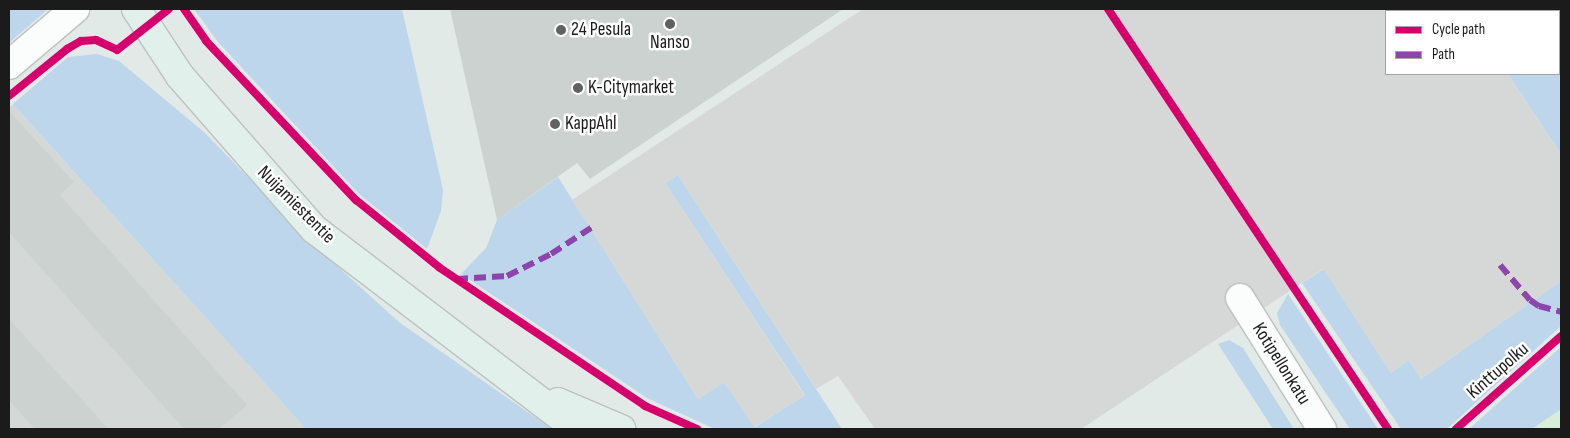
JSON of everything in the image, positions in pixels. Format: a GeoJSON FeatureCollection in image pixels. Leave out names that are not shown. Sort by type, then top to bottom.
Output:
{"type":"FeatureCollection","features":[{"type":"Feature","properties":{"kind":"main road","name":"Nuijamiestentie"},"geometry":{"type":"LineString","coordinates":[[136,9],[180,76],[314,229],[577,429]]}},
{"type":"Feature","properties":{"kind":"main road","name":"Nuijamiestentie"},"geometry":{"type":"LineString","coordinates":[[515,383],[621,429]]}},
{"type":"Feature","properties":{"kind":"street"},"geometry":{"type":"LineString","coordinates":[[9,65],[75,9]]}},
{"type":"Feature","properties":{"kind":"street","name":"Kotipellonkatu"},"geometry":{"type":"LineString","coordinates":[[1240,298],[1322,429]]}},
{"type":"Feature","properties":{"kind":"shaded area"},"geometry":{"type":"Polygon","coordinates":[[[9,9],[48,9],[9,43],[9,9]]]}},
{"type":"Feature","properties":{"kind":"shaded area"},"geometry":{"type":"Polygon","coordinates":[[[194,9],[402,9],[443,190],[441,211],[427,249],[359,194],[218,42],[194,9]]]}},
{"type":"Feature","properties":{"kind":"shaded area"},"geometry":{"type":"Polygon","coordinates":[[[863,9],[1465,9],[1385,10],[1385,75],[1509,75],[1561,154],[1561,281],[1421,379],[1409,360],[1391,373],[1323,269],[1081,429],[875,429],[838,376],[816,389],[678,175],[665,183],[805,396],[754,427],[724,382],[698,399],[572,200],[863,9]]]}},
{"type":"Feature","properties":{"kind":"shaded area"},"geometry":{"type":"Polygon","coordinates":[[[1465,9],[1561,9],[1561,154],[1509,75],[1560,75],[1560,10],[1465,9]]]}},
{"type":"Feature","properties":{"kind":"shaded area"},"geometry":{"type":"Polygon","coordinates":[[[97,54],[119,61],[205,133],[315,246],[399,322],[552,429],[306,429],[13,104],[68,57],[97,54]]]}},
{"type":"Feature","properties":{"kind":"shaded area"},"geometry":{"type":"Polygon","coordinates":[[[13,104],[306,429],[9,429],[9,108],[13,104]]]}},
{"type":"Feature","properties":{"kind":"shaded area"},"geometry":{"type":"Polygon","coordinates":[[[678,175],[842,429],[715,429],[647,398],[461,274],[486,248],[497,220],[558,177],[698,399],[724,382],[755,427],[805,395],[665,183],[678,175]]]}},
{"type":"Feature","properties":{"kind":"shaded area"},"geometry":{"type":"Polygon","coordinates":[[[1324,269],[1391,373],[1409,360],[1421,379],[1561,281],[1561,326],[1448,428],[1401,429],[1302,283],[1324,269]]]}},
{"type":"Feature","properties":{"kind":"shaded area"},"geometry":{"type":"Polygon","coordinates":[[[1288,294],[1378,429],[1350,429],[1280,325],[1277,313],[1288,294]]]}},
{"type":"Feature","properties":{"kind":"shaded area"},"geometry":{"type":"Polygon","coordinates":[[[1229,340],[1243,348],[1294,429],[1273,429],[1218,344],[1229,340]]]}},
{"type":"Feature","properties":{"kind":"shaded area"},"geometry":{"type":"Polygon","coordinates":[[[1561,347],[1561,409],[1532,429],[1469,429],[1561,347]]]}},
{"type":"Feature","properties":{"kind":"shaded area"},"geometry":{"type":"Polygon","coordinates":[[[1561,409],[1561,429],[1532,429],[1561,409]]]}},
{"type":"Feature","properties":{"kind":"building","name":"K-Citymarket"},"geometry":{"type":"Polygon","coordinates":[[[450,9],[843,9],[590,179],[577,163],[497,220],[450,9]]]}},
{"type":"Feature","properties":{"kind":"building"},"geometry":{"type":"Polygon","coordinates":[[[9,111],[74,182],[60,195],[247,405],[219,429],[184,429],[9,232],[9,111]]]}},
{"type":"Feature","properties":{"kind":"building"},"geometry":{"type":"Polygon","coordinates":[[[9,319],[108,429],[35,429],[9,400],[9,319]]]}},
{"type":"Feature","properties":{"kind":"marked path"},"geometry":{"type":"LineString","coordinates":[[456,279],[507,276],[551,254],[591,228]]}},
{"type":"Feature","properties":{"kind":"marked path"},"geometry":{"type":"LineString","coordinates":[[1500,265],[1530,300],[1539,306],[1561,312]]}},
{"type":"Feature","properties":{"kind":"cycle path"},"geometry":{"type":"LineString","coordinates":[[9,96],[67,49],[81,41],[96,40],[117,50],[169,9]]}},
{"type":"Feature","properties":{"kind":"cycle path"},"geometry":{"type":"LineString","coordinates":[[184,9],[206,41],[356,200],[440,268],[645,406],[697,429]]}},
{"type":"Feature","properties":{"kind":"cycle path"},"geometry":{"type":"LineString","coordinates":[[1108,9],[1388,429]]}},
{"type":"Feature","properties":{"kind":"cycle path","name":"Kinttupolku"},"geometry":{"type":"LineString","coordinates":[[1456,429],[1561,336]]}},
{"type":"Feature","properties":{"kind":"place","name":"Nanso"},"geometry":{"type":"Point","coordinates":[670,24]}},
{"type":"Feature","properties":{"kind":"place","name":"24 Pesula"},"geometry":{"type":"Point","coordinates":[561,30]}},
{"type":"Feature","properties":{"kind":"place","name":"K-Citymarket"},"geometry":{"type":"Point","coordinates":[578,88]}},
{"type":"Feature","properties":{"kind":"place","name":"KappAhl"},"geometry":{"type":"Point","coordinates":[555,124]}}]}
